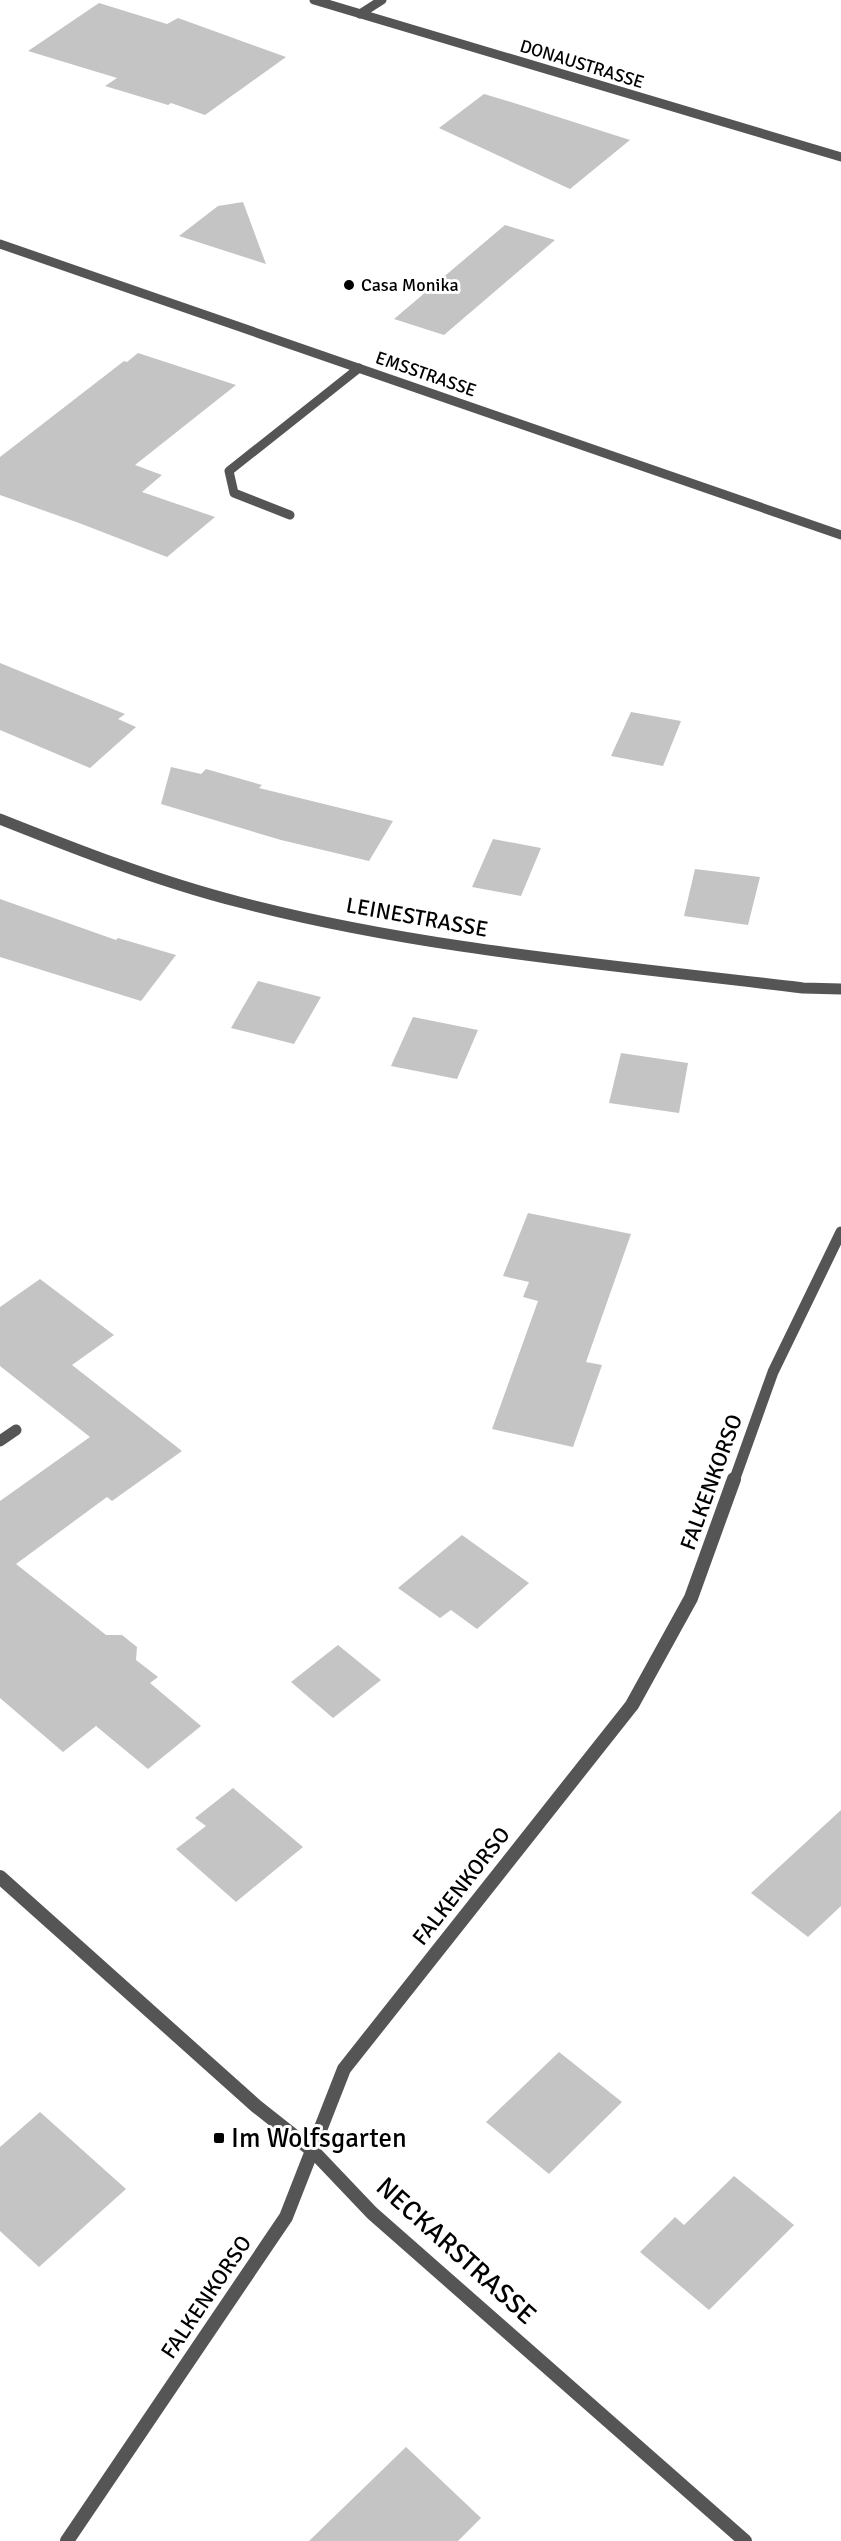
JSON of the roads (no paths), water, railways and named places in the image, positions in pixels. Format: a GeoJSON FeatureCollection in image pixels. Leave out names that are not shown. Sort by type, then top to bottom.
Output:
{"type":"FeatureCollection","features":[{"type":"Feature","properties":{"kind":"street","name":"DONAUSTRASSE"},"geometry":{"type":"LineString","coordinates":[[314,0],[841,157]]}},
{"type":"Feature","properties":{"kind":"street"},"geometry":{"type":"LineString","coordinates":[[360,14],[382,0]]}},
{"type":"Feature","properties":{"kind":"street","name":"EMSSTRASSE"},"geometry":{"type":"LineString","coordinates":[[0,244],[841,535]]}},
{"type":"Feature","properties":{"kind":"street"},"geometry":{"type":"LineString","coordinates":[[290,515],[234,493],[229,471],[359,368]]}},
{"type":"Feature","properties":{"kind":"street","name":"LEINESTRASSE"},"geometry":{"type":"LineString","coordinates":[[0,819],[125,869],[273,910],[432,942],[803,988],[841,989]]}},
{"type":"Feature","properties":{"kind":"street","name":"FALKENKORSO"},"geometry":{"type":"LineString","coordinates":[[67,2541],[286,2217],[344,2069],[632,1705],[691,1598],[773,1372],[841,1232]]}},
{"type":"Feature","properties":{"kind":"street"},"geometry":{"type":"LineString","coordinates":[[0,1442],[16,1430]]}},
{"type":"Feature","properties":{"kind":"street","name":"NECKARSTRASSE"},"geometry":{"type":"LineString","coordinates":[[0,1877],[256,2106],[313,2151],[372,2213],[745,2541]]}},
{"type":"Feature","properties":{"kind":"place","name":"Casa Monika"},"geometry":{"type":"Point","coordinates":[349,285]}},
{"type":"Feature","properties":{"kind":"place","name":"Im Wolfsgarten"},"geometry":{"type":"Point","coordinates":[219,2138]}}]}
